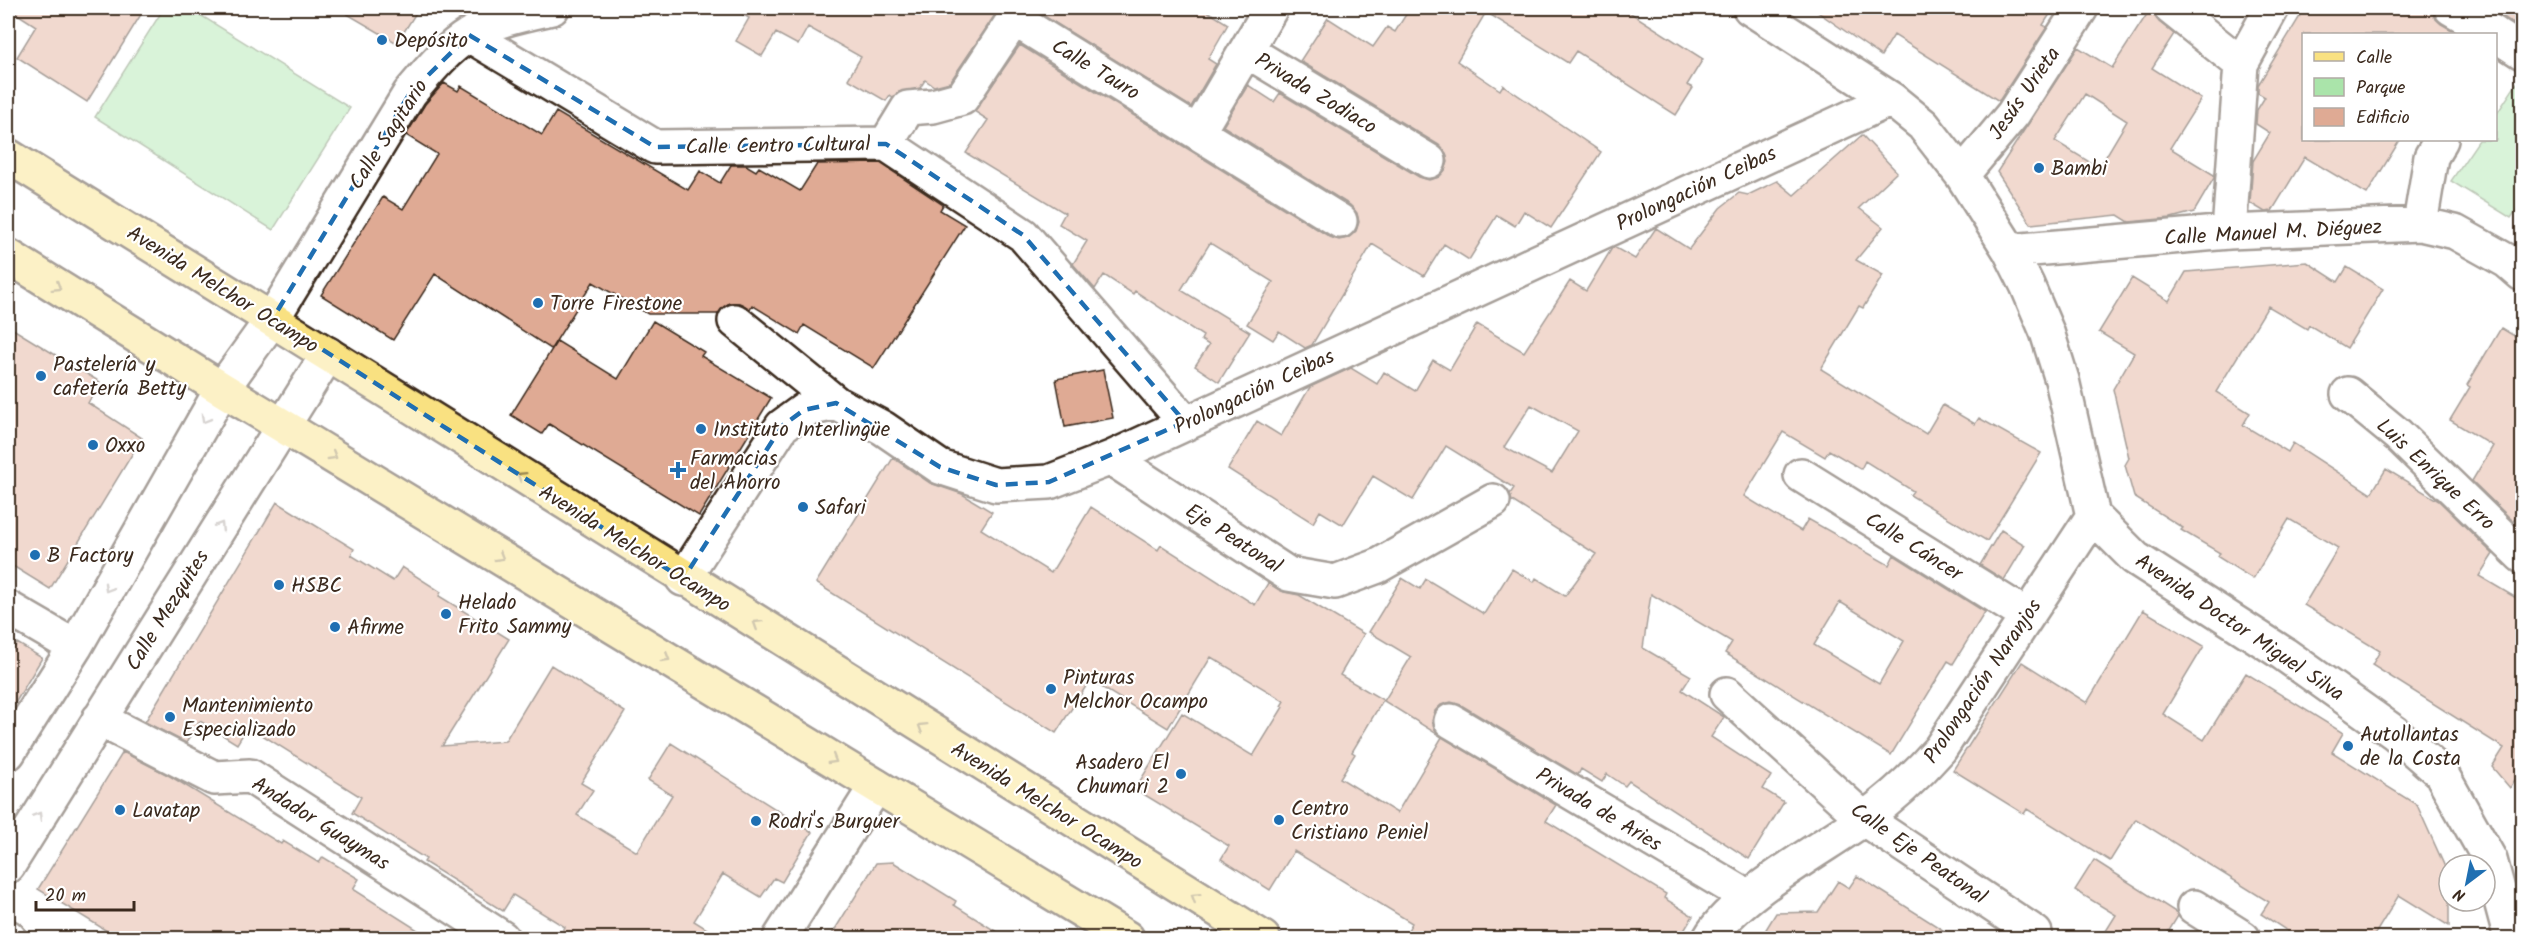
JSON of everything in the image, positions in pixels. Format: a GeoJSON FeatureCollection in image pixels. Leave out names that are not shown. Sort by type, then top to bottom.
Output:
{"type":"FeatureCollection","features":[{"type":"Feature","properties":{"kind":"main road","name":"Avenida Melchor Ocampo"},"geometry":{"type":"LineString","coordinates":[[11,166],[273,318],[683,579],[1222,928],[1263,939]]}},
{"type":"Feature","properties":{"kind":"main road"},"geometry":{"type":"LineString","coordinates":[[8,256],[222,389],[1127,939]]}},
{"type":"Feature","properties":{"kind":"street","name":"Calle Sagitario"},"geometry":{"type":"LineString","coordinates":[[273,318],[410,93],[434,64],[469,35],[509,19],[552,8]]}},
{"type":"Feature","properties":{"kind":"street","name":"Privada Zodiaco"},"geometry":{"type":"LineString","coordinates":[[1271,8],[1246,51],[1429,161]]}},
{"type":"Feature","properties":{"kind":"street"},"geometry":{"type":"LineString","coordinates":[[1750,8],[1891,99],[1923,125],[1962,175],[2010,251],[2047,332],[2062,380],[2093,516]]}},
{"type":"Feature","properties":{"kind":"street","name":"Jesús Urieta"},"geometry":{"type":"LineString","coordinates":[[1962,175],[2013,114],[2082,8]]}},
{"type":"Feature","properties":{"kind":"street"},"geometry":{"type":"LineString","coordinates":[[2171,8],[2241,64]]}},
{"type":"Feature","properties":{"kind":"street"},"geometry":{"type":"LineString","coordinates":[[2229,231],[2241,64],[2272,8]]}},
{"type":"Feature","properties":{"kind":"street"},"geometry":{"type":"LineString","coordinates":[[2451,8],[2490,33]]}},
{"type":"Feature","properties":{"kind":"street","name":"Calle Tauro"},"geometry":{"type":"LineString","coordinates":[[886,144],[908,108],[933,106],[962,98],[1014,19],[1340,221]]}},
{"type":"Feature","properties":{"kind":"street","name":"Calle Centro Cultural"},"geometry":{"type":"LineString","coordinates":[[469,35],[655,147],[886,144],[1023,236],[1185,422]]}},
{"type":"Feature","properties":{"kind":"street"},"geometry":{"type":"LineString","coordinates":[[1198,132],[1246,51]]}},
{"type":"Feature","properties":{"kind":"street","name":"Prolongación Ceibas"},"geometry":{"type":"LineString","coordinates":[[735,321],[836,403],[883,428],[940,467],[996,485],[1049,482],[1111,458],[1891,99]]}},
{"type":"Feature","properties":{"kind":"street"},"geometry":{"type":"LineString","coordinates":[[2420,224],[2431,157],[2440,141]]}},
{"type":"Feature","properties":{"kind":"street","name":"Calle Manuel M. Diéguez"},"geometry":{"type":"LineString","coordinates":[[2010,251],[2229,231],[2420,224],[2455,232],[2507,261],[2523,274]]}},
{"type":"Feature","properties":{"kind":"street"},"geometry":{"type":"LineString","coordinates":[[8,753],[75,647],[222,389],[273,318]]}},
{"type":"Feature","properties":{"kind":"street","name":"Calle Mezquites"},"geometry":{"type":"LineString","coordinates":[[8,866],[328,354]]}},
{"type":"Feature","properties":{"kind":"street","name":"Luis Enrique Erro"},"geometry":{"type":"LineString","coordinates":[[2348,394],[2398,435],[2523,556]]}},
{"type":"Feature","properties":{"kind":"street"},"geometry":{"type":"LineString","coordinates":[[683,579],[782,426],[804,410],[836,403]]}},
{"type":"Feature","properties":{"kind":"street","name":"Eje Peatonal"},"geometry":{"type":"LineString","coordinates":[[1111,458],[1288,574],[1335,582],[1378,566],[1493,501]]}},
{"type":"Feature","properties":{"kind":"street","name":"Calle Cáncer"},"geometry":{"type":"LineString","coordinates":[[1801,475],[2027,616]]}},
{"type":"Feature","properties":{"kind":"street","name":"Prolongación Naranjos"},"geometry":{"type":"LineString","coordinates":[[1710,939],[1748,897],[1864,819],[1919,772],[1940,749],[2093,516]]}},
{"type":"Feature","properties":{"kind":"street","name":"Avenida Doctor Miguel Silva"},"geometry":{"type":"LineString","coordinates":[[2093,516],[2135,558],[2284,654],[2395,733],[2441,773],[2490,860],[2511,939]]}},
{"type":"Feature","properties":{"kind":"street"},"geometry":{"type":"LineString","coordinates":[[8,608],[75,647]]}},
{"type":"Feature","properties":{"kind":"street","name":"Calle Eje Peatonal"},"geometry":{"type":"LineString","coordinates":[[1727,694],[1864,819],[2035,933]]}},
{"type":"Feature","properties":{"kind":"street","name":"Andador Guaymas"},"geometry":{"type":"LineString","coordinates":[[99,719],[214,778],[250,776],[502,939]]}},
{"type":"Feature","properties":{"kind":"street","name":"Privada de Aries"},"geometry":{"type":"LineString","coordinates":[[1451,721],[1748,897]]}},
{"type":"Feature","properties":{"kind":"street"},"geometry":{"type":"LineString","coordinates":[[780,939],[876,786]]}},
{"type":"Feature","properties":{"kind":"street"},"geometry":{"type":"LineString","coordinates":[[2194,907],[2243,939]]}},
{"type":"Feature","properties":{"kind":"highlighted area"},"geometry":{"type":"Polygon","coordinates":[[[469,35],[655,147],[886,144],[1023,235],[1185,422],[1049,482],[996,485],[940,467],[836,403],[804,410],[782,426],[683,579],[273,318],[410,93],[469,35]]]}},
{"type":"Feature","properties":{"kind":"green space"},"geometry":{"type":"Polygon","coordinates":[[[164,8],[189,8],[350,108],[273,230],[95,117],[164,8]]]}},
{"type":"Feature","properties":{"kind":"green space"},"geometry":{"type":"Polygon","coordinates":[[[2517,83],[2522,87],[2522,202],[2511,218],[2451,181],[2478,141],[2497,141],[2497,113],[2517,83]]]}},
{"type":"Feature","properties":{"kind":"building"},"geometry":{"type":"Polygon","coordinates":[[[8,8],[145,8],[87,102],[17,57],[36,26],[8,8]]]}},
{"type":"Feature","properties":{"kind":"building"},"geometry":{"type":"Polygon","coordinates":[[[337,8],[419,8],[397,43],[337,8]]]}},
{"type":"Feature","properties":{"kind":"building"},"geometry":{"type":"Polygon","coordinates":[[[731,8],[1000,8],[950,82],[934,86],[925,80],[920,88],[899,92],[893,97],[890,95],[886,101],[848,79],[861,57],[808,27],[798,45],[776,33],[762,56],[736,41],[749,18],[731,8]]]}},
{"type":"Feature","properties":{"kind":"building"},"geometry":{"type":"Polygon","coordinates":[[[1031,8],[1202,8],[1228,24],[1208,59],[1216,64],[1191,107],[1031,8]]]}},
{"type":"Feature","properties":{"kind":"building"},"geometry":{"type":"Polygon","coordinates":[[[1410,8],[1623,8],[1703,59],[1687,85],[1693,88],[1676,115],[1576,51],[1568,63],[1486,12],[1457,61],[1500,90],[1503,85],[1601,152],[1551,228],[1524,211],[1515,226],[1497,215],[1469,260],[1444,244],[1424,276],[1372,244],[1312,345],[1305,348],[1279,331],[1273,340],[1247,324],[1273,282],[1210,243],[1181,290],[1250,332],[1219,382],[1195,366],[1209,345],[1201,340],[1203,336],[1135,291],[1133,294],[1104,275],[1095,289],[1073,264],[1087,241],[1059,224],[1065,213],[966,153],[988,120],[974,111],[1020,45],[1330,237],[1339,240],[1348,238],[1356,231],[1359,222],[1357,213],[1350,205],[1223,126],[1248,85],[1274,102],[1280,93],[1419,177],[1429,180],[1439,177],[1448,162],[1446,153],[1439,145],[1300,61],[1328,18],[1373,47],[1387,27],[1395,32],[1410,8]]]}},
{"type":"Feature","properties":{"kind":"building"},"geometry":{"type":"Polygon","coordinates":[[[1812,8],[2054,8],[2043,25],[2047,27],[1999,101],[1894,35],[1881,56],[1812,8]]]}},
{"type":"Feature","properties":{"kind":"building"},"geometry":{"type":"Polygon","coordinates":[[[2151,8],[2159,22],[2174,34],[2152,68],[2201,99],[2170,148],[2214,175],[2214,178],[2194,212],[2171,218],[2129,222],[2118,215],[2031,224],[1997,172],[2078,47],[2112,68],[2151,8]],[[2085,94],[2055,141],[2099,168],[2127,121],[2085,94]]]}},
{"type":"Feature","properties":{"kind":"building"},"geometry":{"type":"Polygon","coordinates":[[[2305,8],[2432,8],[2434,17],[2441,24],[2457,33],[2302,33],[2302,141],[2399,141],[2367,194],[2305,157],[2272,211],[2265,212],[2250,203],[2253,161],[2270,133],[2256,124],[2257,110],[2265,97],[2258,93],[2258,85],[2305,8]]]}},
{"type":"Feature","properties":{"kind":"building"},"geometry":{"type":"Polygon","coordinates":[[[2487,8],[2523,8],[2523,30],[2505,18],[2487,8]]]}},
{"type":"Feature","properties":{"kind":"building"},"geometry":{"type":"Polygon","coordinates":[[[444,83],[458,91],[461,86],[542,135],[556,112],[688,190],[700,171],[720,183],[731,165],[746,165],[756,171],[759,167],[800,191],[817,164],[880,163],[943,205],[940,210],[965,225],[874,368],[804,325],[799,334],[752,305],[750,309],[739,303],[729,303],[718,314],[648,314],[593,282],[551,349],[435,274],[393,340],[321,295],[383,197],[403,209],[437,154],[406,135],[425,104],[444,83]]]}},
{"type":"Feature","properties":{"kind":"building"},"geometry":{"type":"Polygon","coordinates":[[[1862,135],[1897,172],[1859,208],[1883,227],[1856,260],[1883,275],[1863,308],[1859,306],[1821,369],[1926,434],[1943,405],[1975,424],[1979,418],[2041,453],[1987,541],[1910,495],[1913,491],[1865,461],[1861,469],[1829,450],[1825,457],[1783,432],[1744,496],[1801,531],[1808,519],[1889,565],[1894,555],[1985,612],[1953,664],[1948,661],[1891,755],[1725,653],[1732,642],[1651,594],[1643,648],[1691,676],[1682,690],[1724,717],[1711,737],[1771,776],[1763,789],[1784,802],[1749,859],[1629,781],[1625,786],[1607,774],[1602,782],[1581,769],[1578,775],[1461,705],[1451,702],[1441,705],[1435,711],[1432,721],[1440,736],[1384,701],[1411,657],[1369,632],[1402,578],[1420,589],[1426,579],[1484,614],[1512,569],[1534,582],[1536,578],[1565,596],[1596,554],[1512,501],[1510,494],[1514,488],[1446,446],[1413,500],[1373,476],[1343,525],[1320,511],[1313,523],[1228,469],[1257,421],[1281,436],[1310,387],[1351,368],[1377,384],[1384,372],[1415,391],[1433,360],[1450,370],[1477,324],[1524,352],[1570,281],[1586,291],[1612,248],[1635,259],[1656,228],[1689,249],[1720,208],[1739,193],[1748,195],[1777,181],[1794,195],[1862,135]],[[1531,405],[1504,447],[1552,473],[1578,431],[1531,405]],[[1840,602],[1814,645],[1879,684],[1904,641],[1840,602]]]}},
{"type":"Feature","properties":{"kind":"building"},"geometry":{"type":"Polygon","coordinates":[[[2307,262],[2338,282],[2347,267],[2383,289],[2347,348],[2309,325],[2307,329],[2268,306],[2216,392],[2250,413],[2243,425],[2288,452],[2293,443],[2371,494],[2386,469],[2439,501],[2493,554],[2479,576],[2523,602],[2523,767],[2510,788],[2492,767],[2504,748],[2372,665],[2380,651],[2304,605],[2338,548],[2289,519],[2253,579],[2218,557],[2220,553],[2181,530],[2183,528],[2134,497],[2125,465],[2129,458],[2113,389],[2134,353],[2099,332],[2132,278],[2169,301],[2186,272],[2307,262]]]}},
{"type":"Feature","properties":{"kind":"building"},"geometry":{"type":"Polygon","coordinates":[[[653,321],[704,352],[701,356],[771,398],[699,516],[549,424],[542,434],[511,415],[557,341],[618,379],[653,321]]]}},
{"type":"Feature","properties":{"kind":"building"},"geometry":{"type":"Polygon","coordinates":[[[8,326],[100,382],[88,403],[142,438],[50,589],[8,563],[8,326]]]}},
{"type":"Feature","properties":{"kind":"building"},"geometry":{"type":"Polygon","coordinates":[[[2501,328],[2523,341],[2523,505],[2513,521],[2472,481],[2493,446],[2450,420],[2470,387],[2467,385],[2501,328]]]}},
{"type":"Feature","properties":{"kind":"building"},"geometry":{"type":"Polygon","coordinates":[[[1103,370],[1113,418],[1065,427],[1056,379],[1103,370]]]}},
{"type":"Feature","properties":{"kind":"building"},"geometry":{"type":"Polygon","coordinates":[[[893,458],[930,483],[962,494],[992,512],[981,529],[1051,573],[1091,507],[1158,550],[1161,545],[1255,605],[1268,583],[1284,592],[1299,595],[1364,634],[1340,675],[1383,700],[1352,752],[1355,754],[1340,778],[1397,813],[1442,737],[1556,805],[1546,821],[1666,894],[1664,898],[1693,916],[1679,939],[1403,939],[1412,923],[1294,851],[1270,890],[1221,859],[1229,846],[1135,789],[1182,713],[1253,756],[1283,707],[1281,706],[1284,701],[1211,657],[1168,728],[1090,680],[1056,733],[816,583],[893,458]]]}},
{"type":"Feature","properties":{"kind":"building"},"geometry":{"type":"Polygon","coordinates":[[[277,502],[354,549],[351,555],[393,581],[402,567],[441,592],[439,596],[509,639],[442,746],[505,741],[551,665],[625,712],[581,783],[593,790],[577,815],[637,852],[672,795],[648,780],[671,743],[812,832],[782,882],[774,878],[761,897],[723,874],[694,921],[723,939],[558,939],[565,927],[513,895],[503,911],[424,862],[426,859],[352,813],[361,797],[248,726],[237,744],[200,721],[186,743],[145,722],[277,502]]]}},
{"type":"Feature","properties":{"kind":"building"},"geometry":{"type":"Polygon","coordinates":[[[2001,530],[2025,545],[2004,580],[1980,565],[2001,530]]]}},
{"type":"Feature","properties":{"kind":"building"},"geometry":{"type":"Polygon","coordinates":[[[2143,610],[2204,646],[2163,714],[2204,740],[2246,673],[2343,733],[2332,752],[2417,805],[2439,853],[2437,913],[2449,913],[2449,926],[2399,895],[2372,939],[2300,939],[2261,914],[2269,902],[2136,819],[2110,861],[2027,809],[2024,814],[1953,770],[2022,662],[2087,703],[2143,610]]]}},
{"type":"Feature","properties":{"kind":"building"},"geometry":{"type":"Polygon","coordinates":[[[17,643],[42,658],[8,715],[8,658],[17,643]]]}},
{"type":"Feature","properties":{"kind":"building"},"geometry":{"type":"Polygon","coordinates":[[[123,752],[170,776],[281,844],[283,841],[319,863],[323,857],[359,879],[353,889],[432,939],[120,939],[38,889],[123,752]]]}},
{"type":"Feature","properties":{"kind":"building"},"geometry":{"type":"Polygon","coordinates":[[[2094,860],[2177,913],[2178,916],[2164,939],[2101,939],[2116,915],[2075,890],[2094,860]]]}},
{"type":"Feature","properties":{"kind":"building"},"geometry":{"type":"Polygon","coordinates":[[[893,862],[956,901],[954,905],[1008,939],[829,939],[876,863],[893,862]]]}},
{"type":"Feature","properties":{"kind":"building"},"geometry":{"type":"Polygon","coordinates":[[[1857,876],[1957,939],[1760,939],[1776,913],[1818,912],[1838,881],[1849,888],[1857,876]]]}},
{"type":"Feature","properties":{"kind":"place","name":"Depósito"},"geometry":{"type":"Point","coordinates":[382,40]}},
{"type":"Feature","properties":{"kind":"place","name":"Bambi"},"geometry":{"type":"Point","coordinates":[2039,168]}},
{"type":"Feature","properties":{"kind":"place","name":"Torre Firestone"},"geometry":{"type":"Point","coordinates":[538,303]}},
{"type":"Feature","properties":{"kind":"place","name":"Pastelería y cafetería Betty"},"geometry":{"type":"Point","coordinates":[41,376]}},
{"type":"Feature","properties":{"kind":"place","name":"Instituto Interlingüe"},"geometry":{"type":"Point","coordinates":[701,429]}},
{"type":"Feature","properties":{"kind":"place","name":"Oxxo"},"geometry":{"type":"Point","coordinates":[93,445]}},
{"type":"Feature","properties":{"kind":"place","name":"Farmacias del Ahorro"},"geometry":{"type":"Point","coordinates":[678,470]}},
{"type":"Feature","properties":{"kind":"place","name":"Safari"},"geometry":{"type":"Point","coordinates":[803,507]}},
{"type":"Feature","properties":{"kind":"place","name":"B Factory"},"geometry":{"type":"Point","coordinates":[35,555]}},
{"type":"Feature","properties":{"kind":"place","name":"HSBC"},"geometry":{"type":"Point","coordinates":[279,585]}},
{"type":"Feature","properties":{"kind":"place","name":"Helado Frito Sammy"},"geometry":{"type":"Point","coordinates":[446,614]}},
{"type":"Feature","properties":{"kind":"place","name":"Afirme"},"geometry":{"type":"Point","coordinates":[335,627]}},
{"type":"Feature","properties":{"kind":"place","name":"Pinturas Melchor Ocampo"},"geometry":{"type":"Point","coordinates":[1051,689]}},
{"type":"Feature","properties":{"kind":"place","name":"Mantenimiento Especializado"},"geometry":{"type":"Point","coordinates":[170,717]}},
{"type":"Feature","properties":{"kind":"place","name":"Autollantas de la Costa"},"geometry":{"type":"Point","coordinates":[2348,746]}},
{"type":"Feature","properties":{"kind":"place","name":"Asadero El Chumari 2"},"geometry":{"type":"Point","coordinates":[1181,774]}},
{"type":"Feature","properties":{"kind":"place","name":"Lavatap"},"geometry":{"type":"Point","coordinates":[120,810]}},
{"type":"Feature","properties":{"kind":"place","name":"Centro Cristiano Peniel"},"geometry":{"type":"Point","coordinates":[1279,820]}},
{"type":"Feature","properties":{"kind":"place","name":"Rodri's Burguer"},"geometry":{"type":"Point","coordinates":[756,821]}}]}
